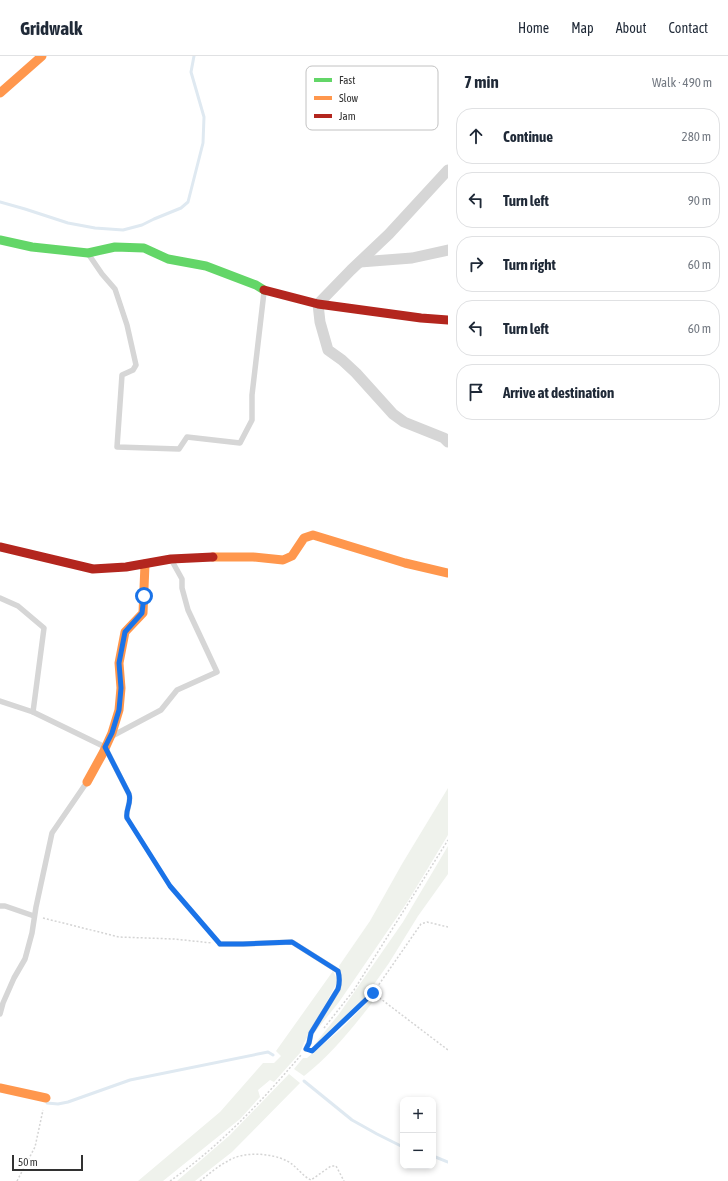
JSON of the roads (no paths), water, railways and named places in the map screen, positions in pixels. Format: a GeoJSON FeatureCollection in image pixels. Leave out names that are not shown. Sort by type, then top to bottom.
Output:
{"type":"FeatureCollection","features":[{"type":"Feature","properties":{"kind":"street"},"geometry":{"type":"LineString","coordinates":[[0,94],[42,56]]}},
{"type":"Feature","properties":{"kind":"street"},"geometry":{"type":"LineString","coordinates":[[318,304],[389,234],[448,170]]}},
{"type":"Feature","properties":{"kind":"street"},"geometry":{"type":"LineString","coordinates":[[0,240],[32,247],[88,253],[115,247],[144,248],[168,259],[206,266],[256,285],[264,291],[318,304],[421,318],[448,320]]}},
{"type":"Feature","properties":{"kind":"street"},"geometry":{"type":"LineString","coordinates":[[360,262],[412,258],[448,250]]}},
{"type":"Feature","properties":{"kind":"street"},"geometry":{"type":"LineString","coordinates":[[318,304],[320,322],[328,350],[342,360],[393,414],[404,422],[444,438],[448,442]]}},
{"type":"Feature","properties":{"kind":"street"},"geometry":{"type":"LineString","coordinates":[[0,547],[93,569],[126,567],[171,559],[210,557],[253,556],[282,560],[292,556],[304,538],[313,535],[405,563],[448,573]]}},
{"type":"Feature","properties":{"kind":"street"},"geometry":{"type":"LineString","coordinates":[[87,782],[104,753],[119,710],[121,688],[119,663],[125,632],[142,613],[145,564]]}},
{"type":"Feature","properties":{"kind":"street"},"geometry":{"type":"LineString","coordinates":[[0,1088],[46,1098]]}},
{"type":"Feature","properties":{"kind":"lane"},"geometry":{"type":"LineString","coordinates":[[88,253],[102,274],[115,289],[127,325],[136,365],[133,370],[122,375],[117,447],[179,449],[188,437],[240,443],[252,420],[252,395],[264,291]]}},
{"type":"Feature","properties":{"kind":"lane"},"geometry":{"type":"LineString","coordinates":[[110,737],[161,710],[177,690],[217,672],[188,610],[182,588],[182,579],[171,559]]}},
{"type":"Feature","properties":{"kind":"lane"},"geometry":{"type":"LineString","coordinates":[[0,598],[18,606],[44,628],[33,712]]}},
{"type":"Feature","properties":{"kind":"lane"},"geometry":{"type":"LineString","coordinates":[[0,701],[33,712],[105,747],[129,794],[130,799],[126,814],[127,818]]}},
{"type":"Feature","properties":{"kind":"lane"},"geometry":{"type":"LineString","coordinates":[[0,1014],[3,1002],[25,959],[32,933],[34,916],[52,833],[87,782]]}},
{"type":"Feature","properties":{"kind":"lane"},"geometry":{"type":"LineString","coordinates":[[0,906],[5,906],[34,916]]}},
{"type":"Feature","properties":{"kind":"lane"},"geometry":{"type":"LineString","coordinates":[[220,944],[292,942],[338,971],[340,983],[338,989],[311,1033],[306,1049]]}},
{"type":"Feature","properties":{"kind":"waterway"},"geometry":{"type":"LineString","coordinates":[[0,202],[68,223],[95,228],[123,230],[142,225],[181,208],[188,202],[203,143],[204,117],[191,72],[194,56]]}},
{"type":"Feature","properties":{"kind":"waterway"},"geometry":{"type":"LineString","coordinates":[[47,1103],[58,1104],[68,1102],[130,1080],[268,1052],[273,1055]]}},
{"type":"Feature","properties":{"kind":"waterway"},"geometry":{"type":"LineString","coordinates":[[304,1081],[352,1120],[400,1146]]}},
{"type":"Feature","properties":{"kind":"waterway"},"geometry":{"type":"LineString","coordinates":[[436,1157],[448,1162]]}}]}
